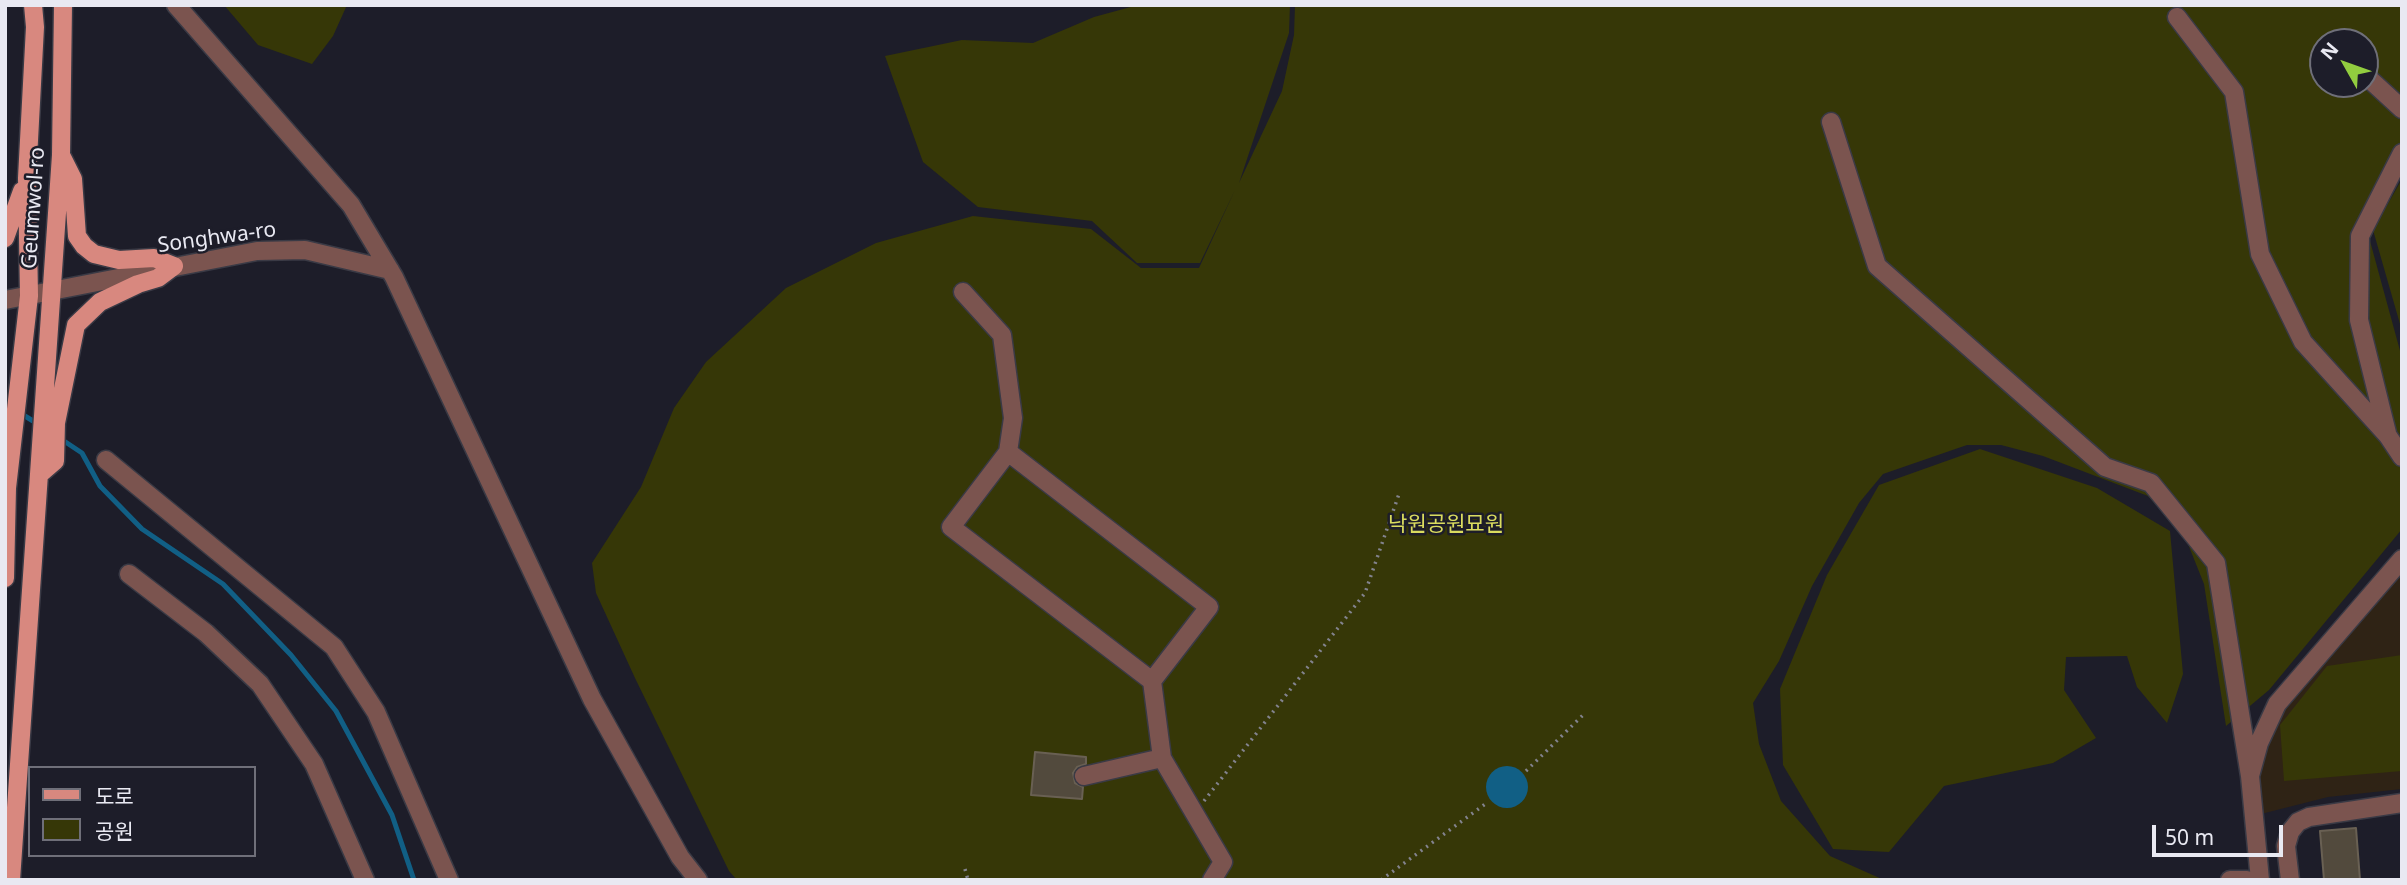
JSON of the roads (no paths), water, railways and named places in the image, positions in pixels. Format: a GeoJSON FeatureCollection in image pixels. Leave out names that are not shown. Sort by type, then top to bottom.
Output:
{"type":"FeatureCollection","features":[{"type":"Feature","properties":{"kind":"main road","name":"Geumwol-ro"},"geometry":{"type":"LineString","coordinates":[[7,488],[9,442],[18,397],[29,296],[27,178],[35,27],[33,5]]}},
{"type":"Feature","properties":{"kind":"main road","name":"Geumwol-ro"},"geometry":{"type":"LineString","coordinates":[[49,418],[51,290],[61,155],[63,5]]}},
{"type":"Feature","properties":{"kind":"main road"},"geometry":{"type":"LineString","coordinates":[[61,155],[73,178],[77,236],[84,246],[94,254],[119,260],[155,258],[174,266]]}},
{"type":"Feature","properties":{"kind":"main road"},"geometry":{"type":"LineString","coordinates":[[5,238],[27,178]]}},
{"type":"Feature","properties":{"kind":"main road"},"geometry":{"type":"LineString","coordinates":[[10,880],[40,474],[49,418],[76,325],[100,302],[138,284],[158,278],[174,266]]}},
{"type":"Feature","properties":{"kind":"main road"},"geometry":{"type":"LineString","coordinates":[[5,578],[7,488]]}},
{"type":"Feature","properties":{"kind":"street"},"geometry":{"type":"LineString","coordinates":[[176,5],[351,205],[390,270],[592,699],[680,857],[698,880]]}},
{"type":"Feature","properties":{"kind":"street"},"geometry":{"type":"LineString","coordinates":[[2177,17],[2234,92],[2260,254],[2304,342],[2388,436],[2402,457]]}},
{"type":"Feature","properties":{"kind":"street"},"geometry":{"type":"LineString","coordinates":[[2379,88],[2402,109]]}},
{"type":"Feature","properties":{"kind":"street"},"geometry":{"type":"LineString","coordinates":[[1830,122],[1877,266],[2105,467],[2151,483],[2216,563],[2250,776],[2260,880]]}},
{"type":"Feature","properties":{"kind":"street"},"geometry":{"type":"LineString","coordinates":[[2388,436],[2360,320],[2360,236],[2402,153]]}},
{"type":"Feature","properties":{"kind":"street","name":"Songhwa-ro"},"geometry":{"type":"LineString","coordinates":[[5,300],[257,251],[305,250],[390,270]]}},
{"type":"Feature","properties":{"kind":"street"},"geometry":{"type":"LineString","coordinates":[[963,292],[1002,335],[1013,418],[1008,452],[951,527],[1152,681]]}},
{"type":"Feature","properties":{"kind":"street"},"geometry":{"type":"LineString","coordinates":[[1008,452],[1209,607],[1152,681],[1161,758],[1223,862],[1212,880]]}},
{"type":"Feature","properties":{"kind":"street"},"geometry":{"type":"LineString","coordinates":[[106,460],[334,647],[376,712],[449,880]]}},
{"type":"Feature","properties":{"kind":"street"},"geometry":{"type":"LineString","coordinates":[[2250,776],[2259,743],[2277,704],[2402,559]]}},
{"type":"Feature","properties":{"kind":"street"},"geometry":{"type":"LineString","coordinates":[[129,574],[206,633],[260,684],[314,764],[365,880]]}},
{"type":"Feature","properties":{"kind":"street"},"geometry":{"type":"LineString","coordinates":[[1084,776],[1161,758]]}},
{"type":"Feature","properties":{"kind":"street"},"geometry":{"type":"LineString","coordinates":[[2290,880],[2286,846],[2290,832],[2298,822],[2309,817],[2402,803]]}},
{"type":"Feature","properties":{"kind":"street"},"geometry":{"type":"LineString","coordinates":[[2230,880],[2247,880]]}},
{"type":"Feature","properties":{"kind":"water"},"geometry":{"type":"Polygon","coordinates":[[[1507,766],[1522,772],[1528,787],[1522,802],[1507,808],[1492,802],[1486,787],[1492,772],[1507,766]]]}},
{"type":"Feature","properties":{"kind":"waterway"},"geometry":{"type":"LineString","coordinates":[[20,413],[38,424]]}},
{"type":"Feature","properties":{"kind":"waterway"},"geometry":{"type":"LineString","coordinates":[[61,439],[82,453],[100,486],[142,529],[223,584],[291,655],[336,711],[392,815],[414,880]]}},
{"type":"Feature","properties":{"kind":"park label","name":"낙원공원묘원"},"geometry":{"type":"Point","coordinates":[1446,525]}}]}
